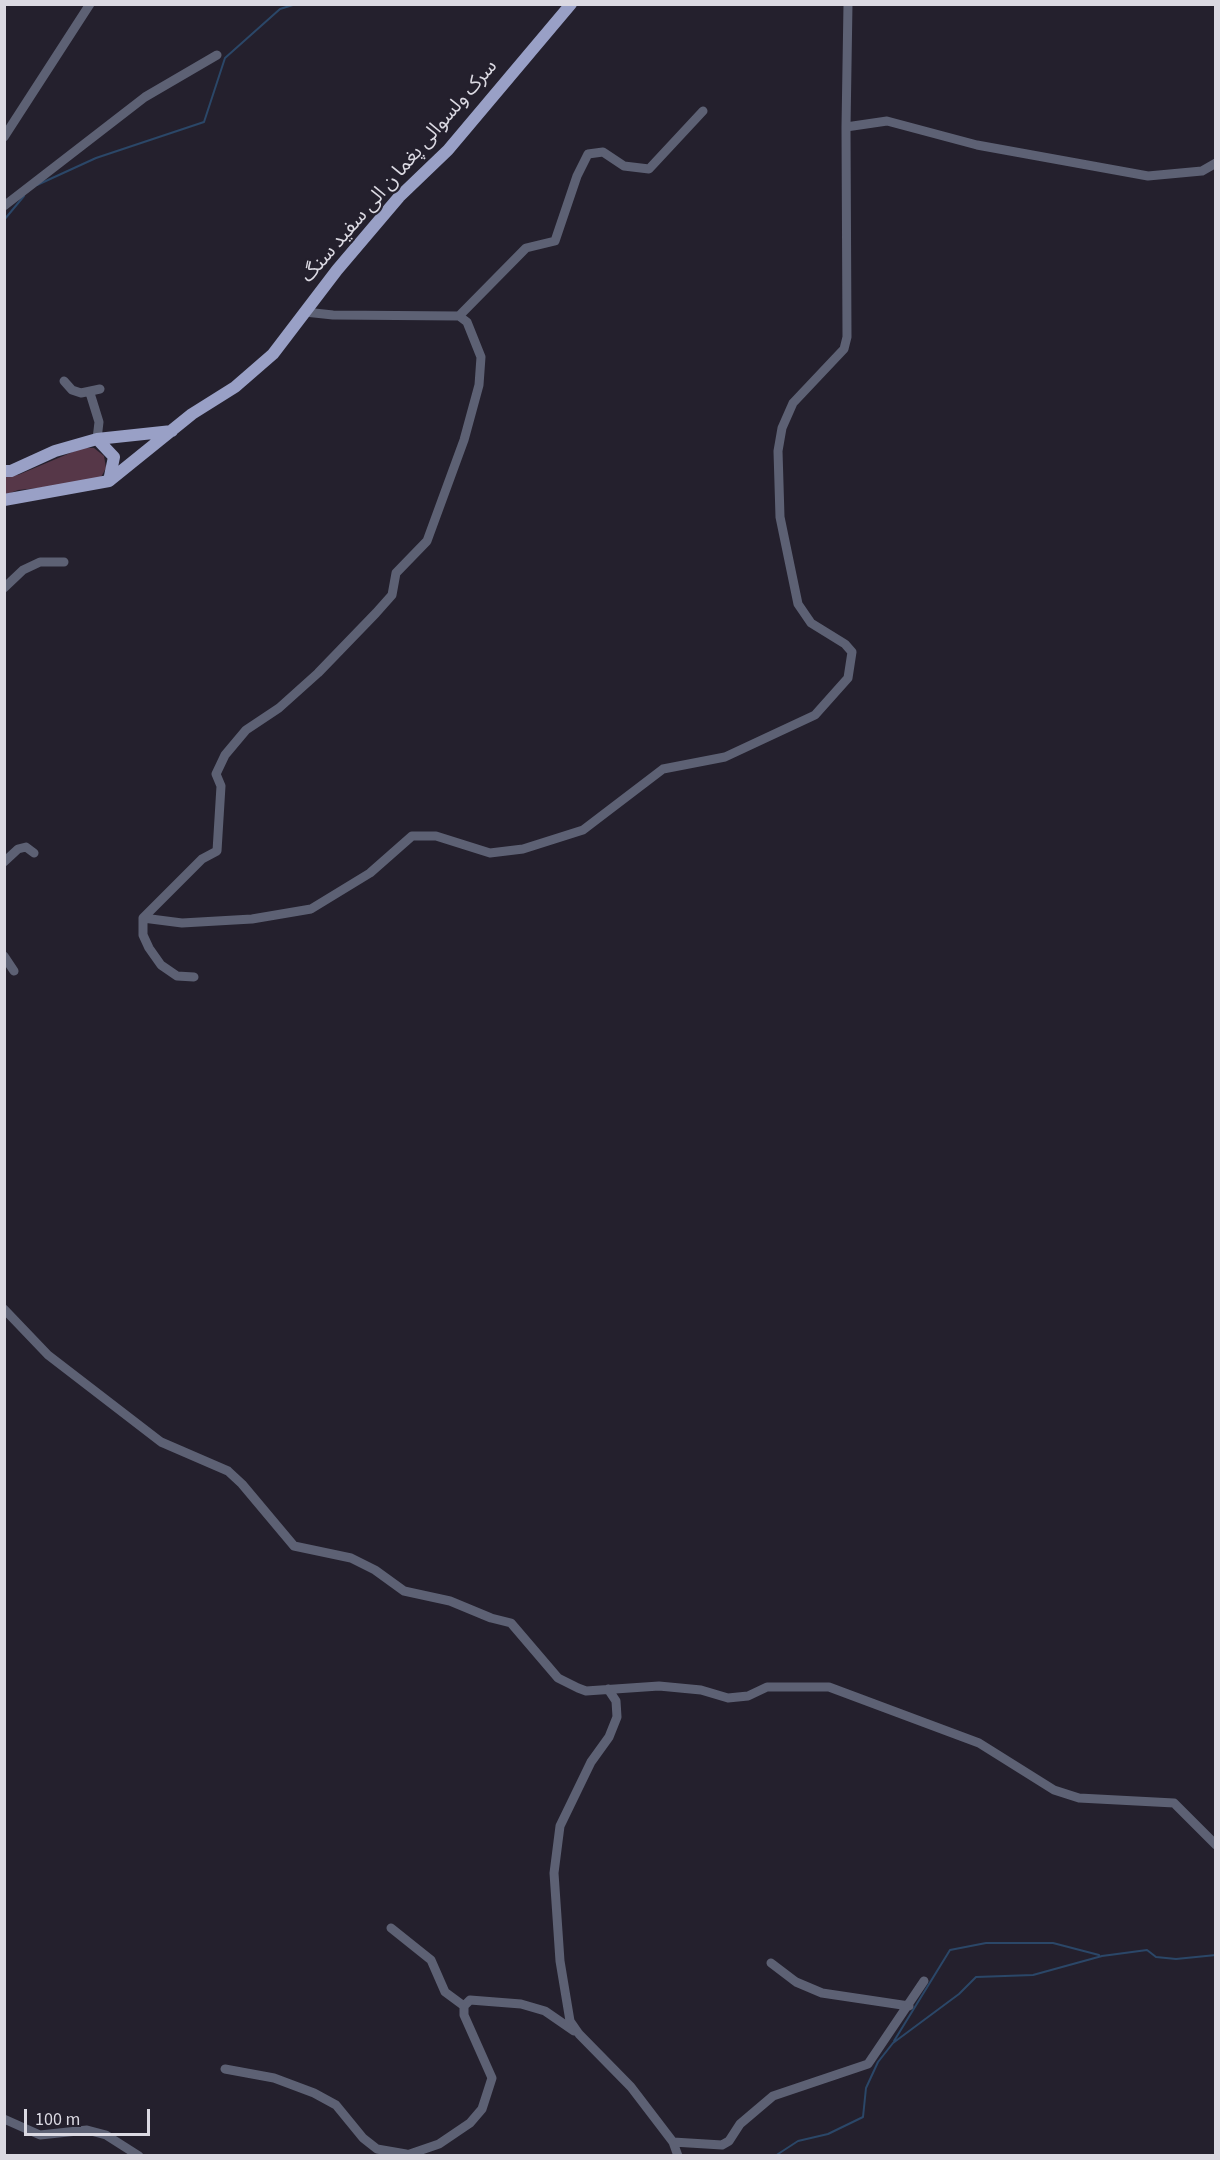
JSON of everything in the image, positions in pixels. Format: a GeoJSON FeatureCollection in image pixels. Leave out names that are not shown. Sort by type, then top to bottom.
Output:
{"type":"FeatureCollection","features":[{"type":"Feature","properties":{"kind":"main road","name":"سرک ولسوالی پغما ن الی سفید سنگ"},"geometry":{"type":"LineString","coordinates":[[109,481],[192,414],[234,387],[273,354],[399,196],[448,150],[571,4]]}},
{"type":"Feature","properties":{"kind":"main road"},"geometry":{"type":"LineString","coordinates":[[4,471],[56,451],[97,439],[173,431]]}},
{"type":"Feature","properties":{"kind":"main road"},"geometry":{"type":"LineString","coordinates":[[4,500],[109,481],[114,457],[97,439]]}},
{"type":"Feature","properties":{"kind":"street"},"geometry":{"type":"LineString","coordinates":[[4,136],[90,4]]}},
{"type":"Feature","properties":{"kind":"street"},"geometry":{"type":"LineString","coordinates":[[143,918],[182,923],[252,919],[310,909],[370,873],[412,836],[436,836],[490,853],[523,849],[583,831],[663,769],[725,757],[815,715],[848,678],[852,652],[846,644],[811,623],[798,604],[780,517],[778,451],[782,428],[793,403],[844,349],[848,337],[846,127],[848,4]]}},
{"type":"Feature","properties":{"kind":"street"},"geometry":{"type":"LineString","coordinates":[[4,206],[145,97],[218,55]]}},
{"type":"Feature","properties":{"kind":"street"},"geometry":{"type":"LineString","coordinates":[[459,316],[526,248],[555,241],[577,176],[588,154],[603,152],[624,166],[649,169],[703,111]]}},
{"type":"Feature","properties":{"kind":"street"},"geometry":{"type":"LineString","coordinates":[[846,127],[887,121],[977,146],[1148,176],[1202,171],[1215,163]]}},
{"type":"Feature","properties":{"kind":"street"},"geometry":{"type":"LineString","coordinates":[[194,977],[177,976],[161,964],[148,948],[143,935],[143,918],[202,859],[217,851],[220,786],[216,774],[225,755],[246,730],[279,708],[318,673],[376,613],[392,595],[396,573],[427,541],[464,440],[479,385],[479,350],[467,322],[459,316],[333,315],[305,312]]}},
{"type":"Feature","properties":{"kind":"street"},"geometry":{"type":"LineString","coordinates":[[64,381],[72,390],[90,393],[100,389]]}},
{"type":"Feature","properties":{"kind":"street"},"geometry":{"type":"LineString","coordinates":[[90,393],[99,422],[97,439]]}},
{"type":"Feature","properties":{"kind":"street"},"geometry":{"type":"LineString","coordinates":[[4,588],[23,570],[40,562],[64,562]]}},
{"type":"Feature","properties":{"kind":"street"},"geometry":{"type":"LineString","coordinates":[[4,862],[18,849],[26,847],[34,854]]}},
{"type":"Feature","properties":{"kind":"street"},"geometry":{"type":"LineString","coordinates":[[4,870],[18,849]]}},
{"type":"Feature","properties":{"kind":"street"},"geometry":{"type":"LineString","coordinates":[[4,956],[14,971]]}},
{"type":"Feature","properties":{"kind":"street"},"geometry":{"type":"LineString","coordinates":[[4,1309],[48,1355],[161,1442],[228,1471],[242,1484],[294,1546],[351,1558],[375,1570],[404,1591],[450,1601],[490,1618],[511,1623],[558,1678],[586,1691],[660,1686],[701,1690],[728,1698],[748,1696],[766,1687],[829,1687],[979,1743],[1054,1790],[1079,1798],[1174,1803],[1215,1845]]}},
{"type":"Feature","properties":{"kind":"street"},"geometry":{"type":"LineString","coordinates":[[608,1689],[616,1701],[617,1717],[609,1737],[591,1762],[560,1826],[554,1873],[560,1961],[570,2021],[579,2034],[631,2088],[673,2142],[678,2156]]}},
{"type":"Feature","properties":{"kind":"street"},"geometry":{"type":"LineString","coordinates":[[392,1928],[431,1960],[445,1992],[464,2006]]}},
{"type":"Feature","properties":{"kind":"street"},"geometry":{"type":"LineString","coordinates":[[771,1963],[796,1982],[822,1993],[909,2007]]}},
{"type":"Feature","properties":{"kind":"street"},"geometry":{"type":"LineString","coordinates":[[673,2142],[722,2145],[729,2141],[740,2124],[773,2096],[868,2064],[887,2032],[909,2007],[924,1981]]}},
{"type":"Feature","properties":{"kind":"street"},"geometry":{"type":"LineString","coordinates":[[225,2069],[274,2078],[314,2093],[336,2105],[363,2138],[377,2149],[405,2155],[439,2144],[470,2122],[482,2109],[492,2078],[464,2015],[464,2006],[470,2000],[521,2004],[545,2011],[579,2034]]}},
{"type":"Feature","properties":{"kind":"street"},"geometry":{"type":"LineString","coordinates":[[4,2119],[40,2135],[87,2130],[106,2135],[139,2156]]}},
{"type":"Feature","properties":{"kind":"shaded area"},"geometry":{"type":"Polygon","coordinates":[[[82,448],[94,448],[104,456],[106,468],[100,479],[88,483],[18,490],[5,495],[5,476],[18,475],[82,448]]]}},
{"type":"Feature","properties":{"kind":"waterway"},"geometry":{"type":"LineString","coordinates":[[37,185],[96,158],[204,122],[225,58],[280,9],[296,4]]}},
{"type":"Feature","properties":{"kind":"waterway"},"geometry":{"type":"LineString","coordinates":[[4,220],[24,196]]}},
{"type":"Feature","properties":{"kind":"waterway"},"geometry":{"type":"LineString","coordinates":[[894,2041],[950,1950],[986,1943],[1053,1943],[1099,1955]]}},
{"type":"Feature","properties":{"kind":"waterway"},"geometry":{"type":"LineString","coordinates":[[775,2156],[798,2141],[828,2134],[863,2117],[866,2088],[878,2062],[893,2043],[959,1994],[976,1977],[1033,1975],[1102,1956],[1147,1950],[1156,1957],[1176,1959],[1216,1955]]}}]}
